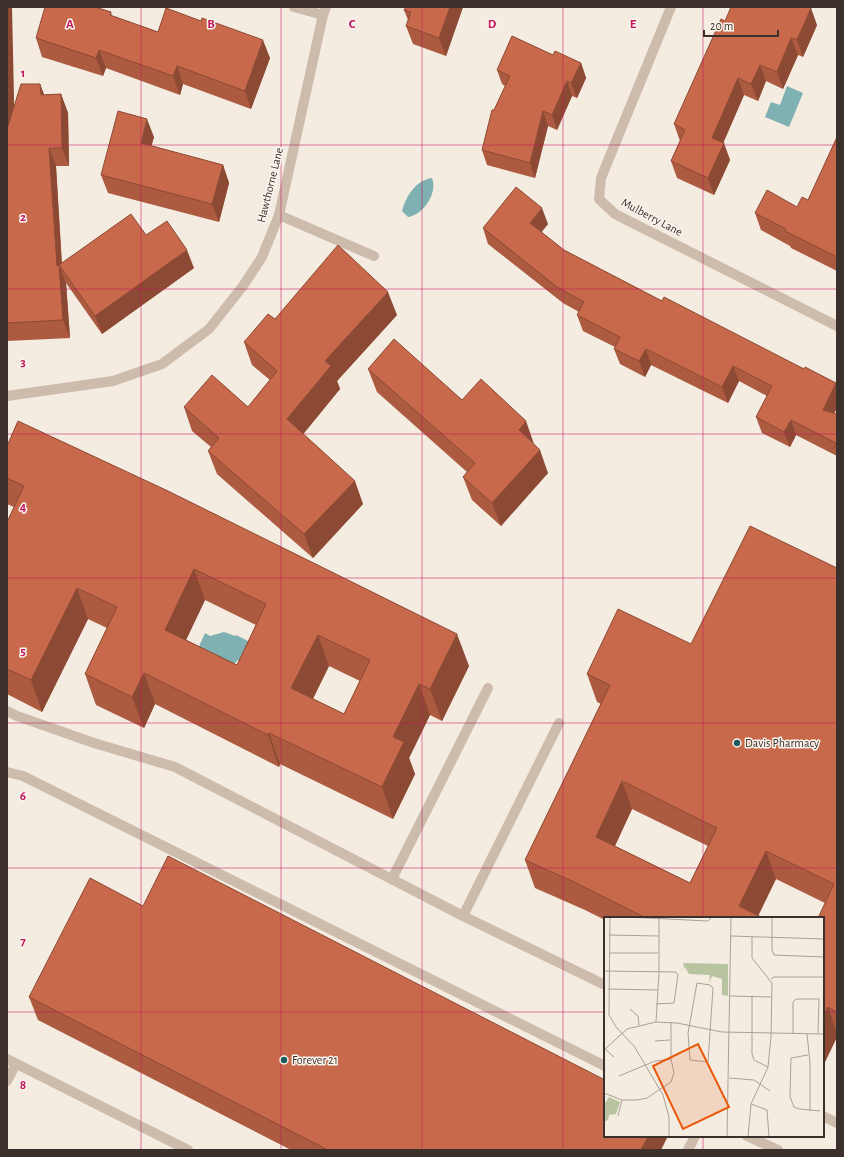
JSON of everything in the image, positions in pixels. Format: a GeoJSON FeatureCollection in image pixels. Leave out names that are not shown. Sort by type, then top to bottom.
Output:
{"type":"FeatureCollection","features":[{"type":"Feature","properties":{"kind":"street"},"geometry":{"type":"LineString","coordinates":[[294,7],[325,11]]}},
{"type":"Feature","properties":{"kind":"street","name":"Mulberry Lane"},"geometry":{"type":"LineString","coordinates":[[671,7],[601,178],[599,199],[615,214],[837,326]]}},
{"type":"Feature","properties":{"kind":"street","name":"Hawthorne Lane"},"geometry":{"type":"LineString","coordinates":[[7,396],[113,381],[162,364],[209,329],[243,286],[262,256],[278,215],[325,11]]}},
{"type":"Feature","properties":{"kind":"street"},"geometry":{"type":"LineString","coordinates":[[278,215],[374,256]]}},
{"type":"Feature","properties":{"kind":"street"},"geometry":{"type":"LineString","coordinates":[[392,880],[488,688]]}},
{"type":"Feature","properties":{"kind":"street"},"geometry":{"type":"LineString","coordinates":[[7,711],[17,716],[94,743],[175,767],[463,916],[604,985]]}},
{"type":"Feature","properties":{"kind":"street"},"geometry":{"type":"LineString","coordinates":[[463,916],[559,722]]}},
{"type":"Feature","properties":{"kind":"street"},"geometry":{"type":"LineString","coordinates":[[7,772],[23,776],[604,1066]]}},
{"type":"Feature","properties":{"kind":"street"},"geometry":{"type":"LineString","coordinates":[[7,1081],[11,1061],[188,1150]]}},
{"type":"Feature","properties":{"kind":"street"},"geometry":{"type":"LineString","coordinates":[[824,1116],[837,1123]]}},
{"type":"Feature","properties":{"kind":"street"},"geometry":{"type":"LineString","coordinates":[[688,1150],[694,1137]]}},
{"type":"Feature","properties":{"kind":"street"},"geometry":{"type":"LineString","coordinates":[[749,1137],[773,1149]]}},
{"type":"Feature","properties":{"kind":"water"},"geometry":{"type":"Polygon","coordinates":[[[787,86],[803,93],[789,127],[765,117],[771,102],[780,105],[787,86]]]}},
{"type":"Feature","properties":{"kind":"water"},"geometry":{"type":"Polygon","coordinates":[[[432,178],[433,190],[428,202],[419,212],[408,217],[402,211],[409,194],[421,182],[432,178]]]}},
{"type":"Feature","properties":{"kind":"water"},"geometry":{"type":"Polygon","coordinates":[[[224,632],[235,636],[236,635],[258,646],[249,665],[238,660],[228,670],[197,651],[205,633],[210,636],[224,632]]]}},
{"type":"Feature","properties":{"kind":"building"},"geometry":{"type":"Polygon","coordinates":[[[45,7],[95,7],[111,12],[110,15],[158,32],[166,8],[201,21],[202,18],[263,40],[245,91],[177,66],[173,76],[99,50],[96,58],[36,38],[45,7]]]}},
{"type":"Feature","properties":{"kind":"building"},"geometry":{"type":"Polygon","coordinates":[[[406,7],[450,7],[439,38],[406,26],[411,12],[404,10],[406,7]]]}},
{"type":"Feature","properties":{"kind":"building"},"geometry":{"type":"Polygon","coordinates":[[[731,7],[811,8],[797,40],[791,38],[777,72],[760,65],[751,84],[738,78],[712,138],[724,143],[708,178],[671,161],[685,130],[674,124],[721,19],[725,21],[731,7]]]}},
{"type":"Feature","properties":{"kind":"building"},"geometry":{"type":"Polygon","coordinates":[[[512,36],[553,55],[555,51],[581,63],[571,83],[567,81],[552,115],[543,111],[530,163],[482,150],[492,110],[494,110],[510,76],[497,70],[512,36]]]}},
{"type":"Feature","properties":{"kind":"building"},"geometry":{"type":"Polygon","coordinates":[[[7,62],[8,126],[21,84],[40,84],[41,95],[61,94],[62,148],[49,148],[57,266],[59,265],[63,320],[7,323],[7,62]]]}},
{"type":"Feature","properties":{"kind":"building"},"geometry":{"type":"Polygon","coordinates":[[[118,111],[147,119],[141,143],[223,165],[212,204],[101,175],[118,111]]]}},
{"type":"Feature","properties":{"kind":"building"},"geometry":{"type":"Polygon","coordinates":[[[837,137],[837,257],[785,231],[786,229],[755,213],[767,190],[797,207],[802,197],[808,200],[837,137]]]}},
{"type":"Feature","properties":{"kind":"building"},"geometry":{"type":"Polygon","coordinates":[[[516,187],[542,208],[530,223],[564,250],[662,301],[664,297],[804,369],[805,367],[836,383],[823,410],[837,414],[837,448],[834,447],[836,443],[791,420],[784,432],[756,417],[772,386],[733,366],[722,387],[646,349],[639,361],[614,349],[620,337],[577,315],[584,302],[557,287],[483,228],[516,187]]]}},
{"type":"Feature","properties":{"kind":"building"},"geometry":{"type":"Polygon","coordinates":[[[131,214],[146,235],[167,221],[187,250],[95,316],[59,265],[131,214]]]}},
{"type":"Feature","properties":{"kind":"building"},"geometry":{"type":"Polygon","coordinates":[[[338,245],[388,292],[325,361],[331,366],[287,419],[355,481],[304,534],[208,451],[219,438],[184,407],[212,375],[248,407],[277,371],[244,342],[268,314],[275,319],[338,245]]]}},
{"type":"Feature","properties":{"kind":"building"},"geometry":{"type":"Polygon","coordinates":[[[394,339],[462,400],[481,379],[526,421],[519,430],[540,450],[492,503],[463,477],[475,463],[368,369],[394,339]]]}},
{"type":"Feature","properties":{"kind":"building"},"geometry":{"type":"Polygon","coordinates":[[[18,421],[168,491],[457,634],[430,689],[419,684],[393,737],[404,742],[382,787],[269,733],[268,735],[144,673],[132,697],[85,674],[117,607],[77,588],[31,680],[7,669],[7,522],[24,486],[7,478],[7,446],[18,421]],[[194,569],[165,630],[237,665],[266,604],[194,569]],[[318,635],[291,688],[344,714],[370,660],[318,635]]]}},
{"type":"Feature","properties":{"kind":"building"},"geometry":{"type":"Polygon","coordinates":[[[750,526],[837,568],[837,1012],[828,1007],[824,1015],[824,917],[818,917],[834,884],[766,851],[739,906],[761,917],[644,917],[574,882],[525,860],[610,685],[587,674],[618,609],[691,644],[750,526]],[[622,781],[596,837],[690,883],[717,828],[622,781]]]}},
{"type":"Feature","properties":{"kind":"building"},"geometry":{"type":"Polygon","coordinates":[[[168,856],[604,1079],[604,1137],[648,1137],[641,1150],[328,1150],[29,997],[90,878],[143,906],[168,856]]]}},
{"type":"Feature","properties":{"kind":"place","name":"Davis Pharmacy"},"geometry":{"type":"Point","coordinates":[737,743]}},
{"type":"Feature","properties":{"kind":"place","name":"Forever 21"},"geometry":{"type":"Point","coordinates":[284,1060]}}]}
